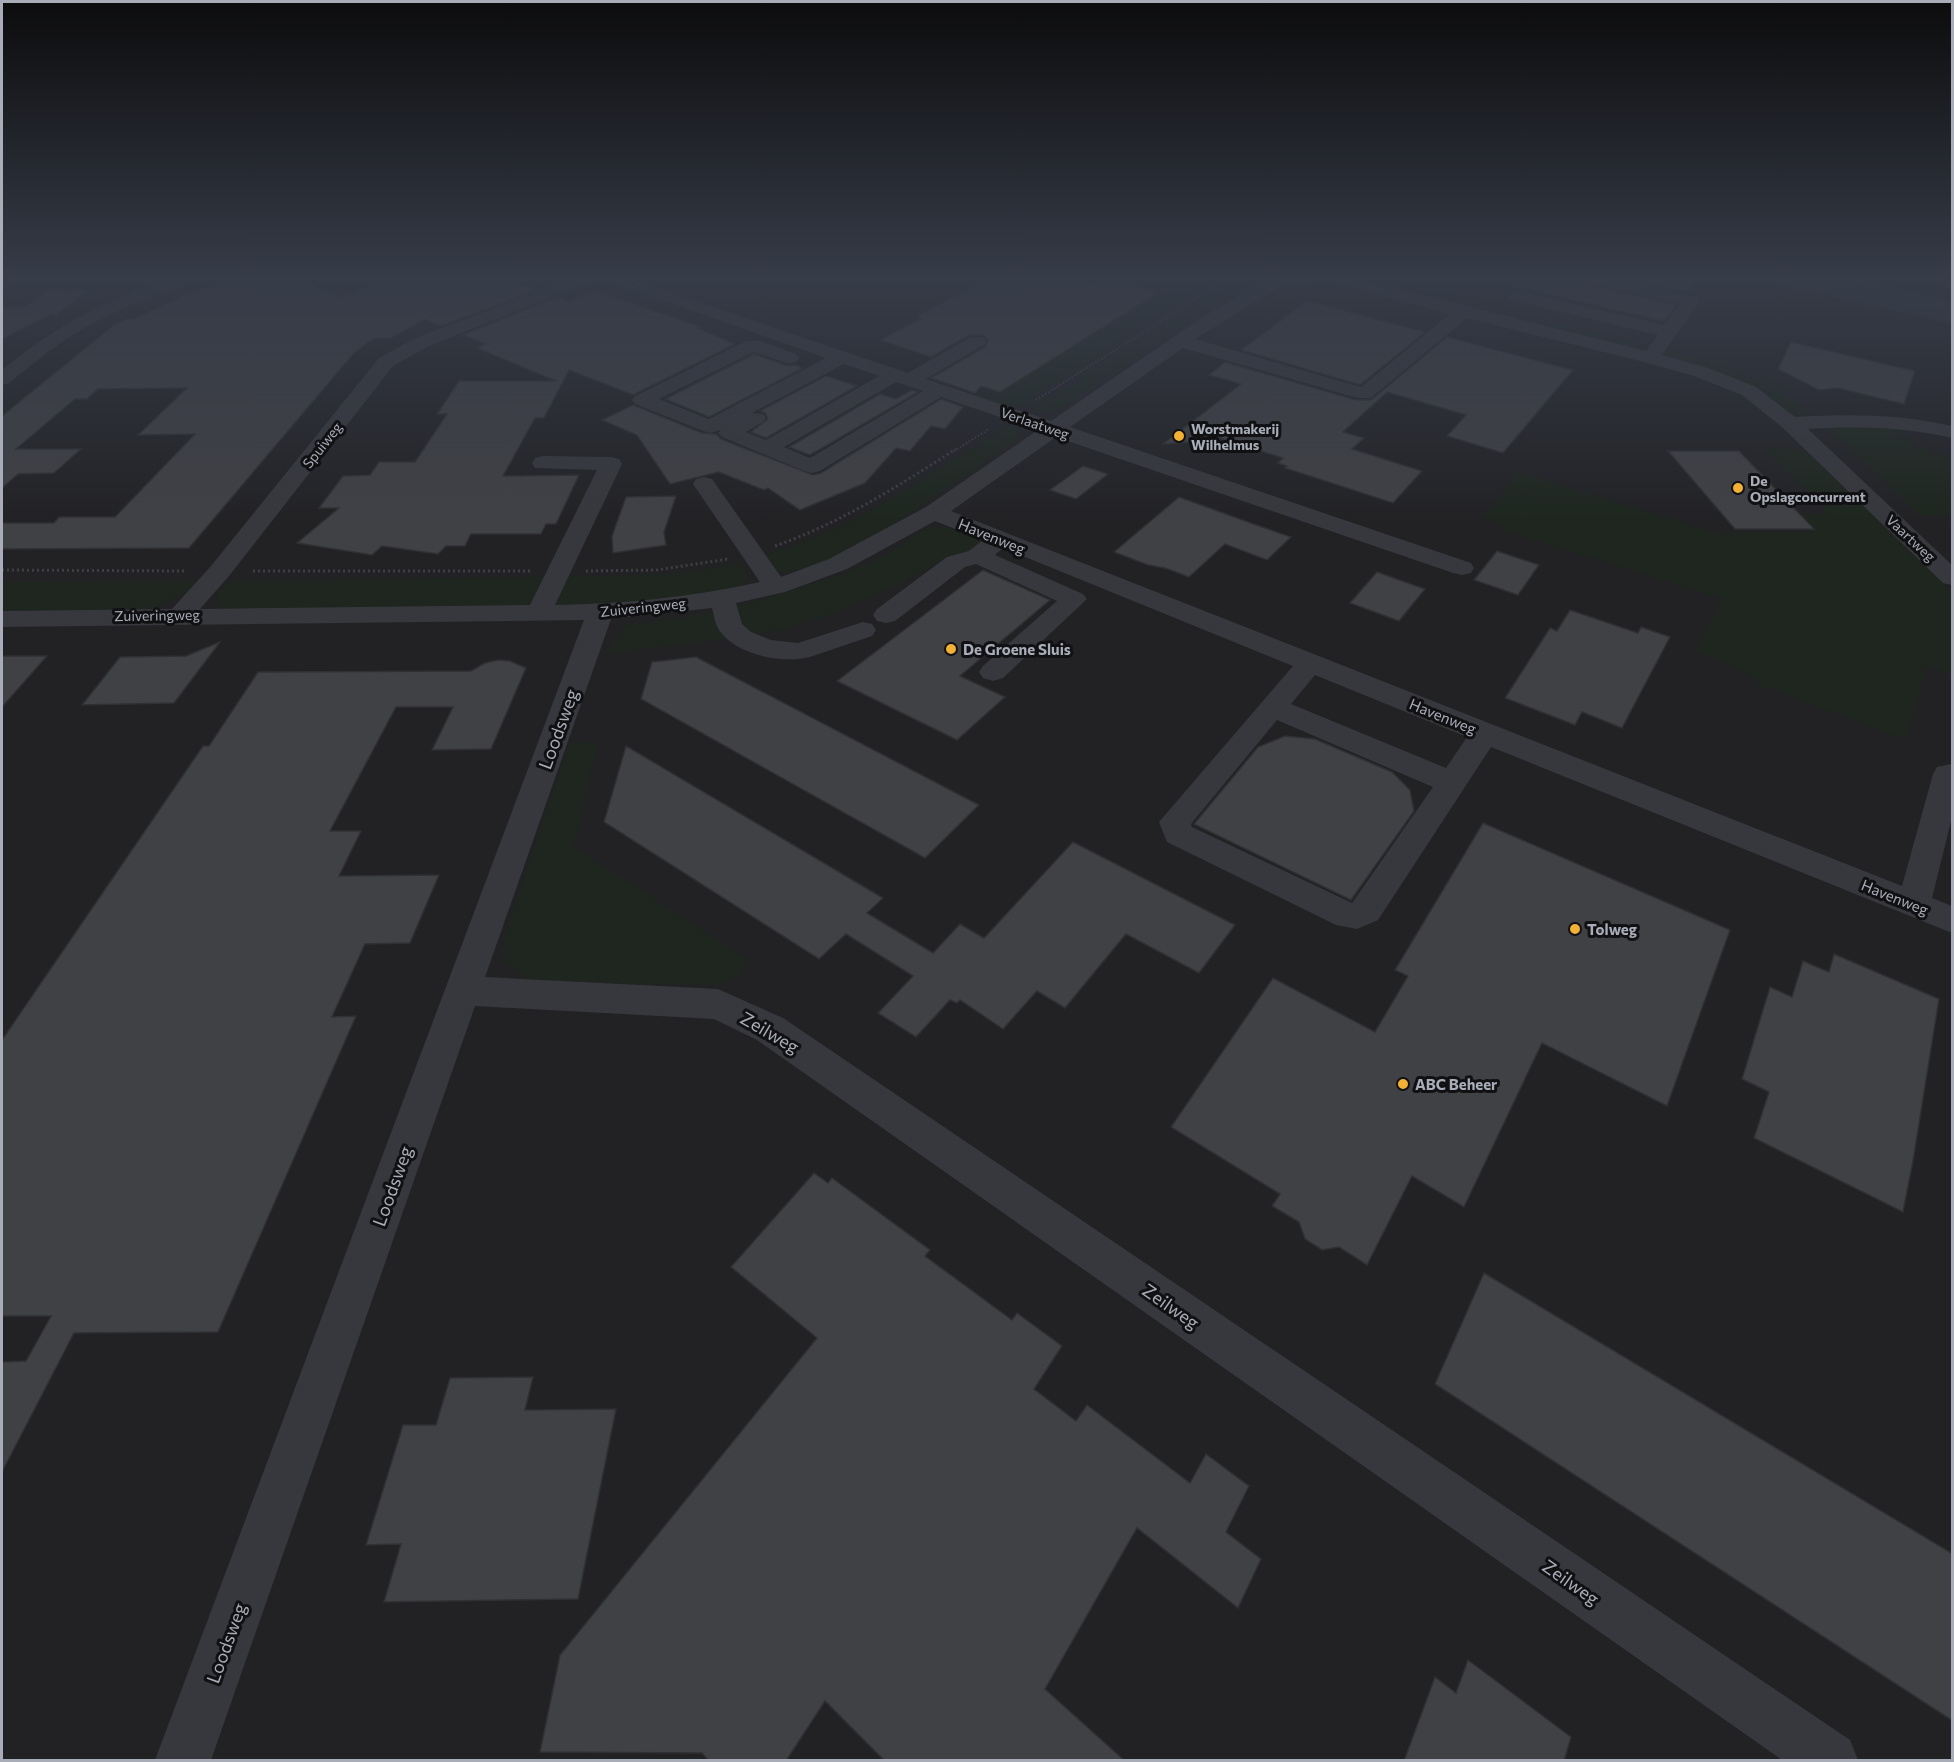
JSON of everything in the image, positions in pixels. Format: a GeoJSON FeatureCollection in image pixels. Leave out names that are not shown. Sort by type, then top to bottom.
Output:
{"type":"FeatureCollection","features":[{"type":"Feature","properties":{"kind":"street"},"geometry":{"type":"LineString","coordinates":[[2,379],[27,359]]}},
{"type":"Feature","properties":{"kind":"street","name":"Spuiweg"},"geometry":{"type":"LineString","coordinates":[[181,615],[220,571],[386,362],[391,359]]}},
{"type":"Feature","properties":{"kind":"street"},"geometry":{"type":"LineString","coordinates":[[724,359],[642,400],[710,427],[820,369],[850,360]]}},
{"type":"Feature","properties":{"kind":"street"},"geometry":{"type":"LineString","coordinates":[[793,359],[820,369]]}},
{"type":"Feature","properties":{"kind":"street"},"geometry":{"type":"LineString","coordinates":[[767,448],[939,359]]}},
{"type":"Feature","properties":{"kind":"street","name":"Zuiveringweg"},"geometry":{"type":"LineString","coordinates":[[2,619],[181,615],[600,612],[722,598],[776,586],[838,564],[934,512],[1154,359]]}},
{"type":"Feature","properties":{"kind":"street"},"geometry":{"type":"LineString","coordinates":[[1243,359],[1364,394],[1406,359]]}},
{"type":"Feature","properties":{"kind":"street","name":"Vaartweg"},"geometry":{"type":"LineString","coordinates":[[1655,359],[1701,372],[1749,391],[1790,424],[1953,578]]}},
{"type":"Feature","properties":{"kind":"street"},"geometry":{"type":"LineString","coordinates":[[850,360],[729,433],[812,466],[938,390]]}},
{"type":"Feature","properties":{"kind":"street","name":"Verlaatweg"},"geometry":{"type":"LineString","coordinates":[[850,360],[1054,430],[1409,539],[1462,568]]}},
{"type":"Feature","properties":{"kind":"street"},"geometry":{"type":"LineString","coordinates":[[1790,424],[1862,420],[1916,424],[1953,432]]}},
{"type":"Feature","properties":{"kind":"street"},"geometry":{"type":"LineString","coordinates":[[539,612],[611,464],[543,463]]}},
{"type":"Feature","properties":{"kind":"street"},"geometry":{"type":"LineString","coordinates":[[704,484],[776,586]]}},
{"type":"Feature","properties":{"kind":"street","name":"Havenweg"},"geometry":{"type":"LineString","coordinates":[[934,512],[989,548],[1310,663],[1953,920]]}},
{"type":"Feature","properties":{"kind":"street"},"geometry":{"type":"LineString","coordinates":[[886,615],[956,562],[989,548],[1074,599],[993,672]]}},
{"type":"Feature","properties":{"kind":"street"},"geometry":{"type":"LineString","coordinates":[[722,598],[730,627],[742,638],[766,648],[800,651],[863,630]]}},
{"type":"Feature","properties":{"kind":"street","name":"Loodsweg"},"geometry":{"type":"LineString","coordinates":[[183,1761],[600,612]]}},
{"type":"Feature","properties":{"kind":"street"},"geometry":{"type":"LineString","coordinates":[[1310,663],[1175,822],[1175,827],[1178,834],[1348,916],[1357,916],[1366,911],[1485,733]]}},
{"type":"Feature","properties":{"kind":"street"},"geometry":{"type":"LineString","coordinates":[[1272,707],[1452,783]]}},
{"type":"Feature","properties":{"kind":"street"},"geometry":{"type":"LineString","coordinates":[[1914,905],[1948,774],[1953,774]]}},
{"type":"Feature","properties":{"kind":"street","name":"Zeilweg"},"geometry":{"type":"LineString","coordinates":[[463,991],[718,1004],[770,1029],[1830,1761]]}},
{"type":"Feature","properties":{"kind":"path"},"geometry":{"type":"LineString","coordinates":[[2,570],[559,571],[655,570],[706,565],[752,553],[823,528],[868,504],[1101,359]]}},
{"type":"Feature","properties":{"kind":"shaded area"},"geometry":{"type":"Polygon","coordinates":[[[2,359],[1952,359],[1952,1760],[2,1760],[2,359]]]}},
{"type":"Feature","properties":{"kind":"shaded area"},"geometry":{"type":"Polygon","coordinates":[[[1051,359],[1092,359],[1012,410],[983,401],[1051,359]]]}},
{"type":"Feature","properties":{"kind":"shaded area"},"geometry":{"type":"Polygon","coordinates":[[[1111,359],[1133,359],[1057,410],[1031,411],[1111,359]]]}},
{"type":"Feature","properties":{"kind":"shaded area"},"geometry":{"type":"Polygon","coordinates":[[[1645,359],[1705,359],[1777,388],[1811,416],[1790,413],[1760,391],[1645,359]]]}},
{"type":"Feature","properties":{"kind":"shaded area"},"geometry":{"type":"Polygon","coordinates":[[[1009,425],[1018,430],[1020,435],[1016,441],[893,525],[832,561],[784,574],[772,568],[763,556],[822,535],[861,517],[1009,425]]]}},
{"type":"Feature","properties":{"kind":"shaded area"},"geometry":{"type":"Polygon","coordinates":[[[1827,427],[1895,427],[1921,447],[1952,458],[1952,515],[1920,515],[1827,427]]]}},
{"type":"Feature","properties":{"kind":"shaded area"},"geometry":{"type":"Polygon","coordinates":[[[1764,448],[1794,448],[1809,454],[1952,591],[1952,674],[1927,666],[1906,740],[1759,685],[1737,669],[1695,652],[1723,599],[1500,529],[1504,524],[1483,517],[1519,472],[1722,535],[1733,532],[1810,532],[1796,515],[1828,513],[1764,448]]]}},
{"type":"Feature","properties":{"kind":"shaded area"},"geometry":{"type":"Polygon","coordinates":[[[926,527],[950,528],[985,542],[960,561],[950,556],[907,580],[835,613],[781,630],[722,640],[607,653],[623,626],[720,612],[847,573],[892,552],[926,527]]]}},
{"type":"Feature","properties":{"kind":"shaded area"},"geometry":{"type":"Polygon","coordinates":[[[738,562],[749,574],[744,585],[710,594],[624,605],[220,609],[216,595],[229,581],[658,575],[701,570],[738,562]]]}},
{"type":"Feature","properties":{"kind":"shaded area"},"geometry":{"type":"Polygon","coordinates":[[[199,581],[184,594],[148,610],[2,610],[2,582],[199,581]]]}},
{"type":"Feature","properties":{"kind":"shaded area"},"geometry":{"type":"Polygon","coordinates":[[[569,743],[597,743],[574,847],[748,959],[740,974],[718,985],[530,982],[505,961],[504,937],[569,743]]]}},
{"type":"Feature","properties":{"kind":"building"},"geometry":{"type":"Polygon","coordinates":[[[72,359],[349,359],[189,548],[2,549],[2,523],[54,523],[59,517],[115,517],[195,434],[138,435],[187,388],[98,389],[87,399],[75,399],[16,449],[81,449],[54,473],[18,474],[2,488],[2,416],[72,359]]]}},
{"type":"Feature","properties":{"kind":"building"},"geometry":{"type":"Polygon","coordinates":[[[504,359],[705,359],[633,395],[569,370],[544,418],[535,418],[503,476],[579,475],[556,524],[546,524],[541,534],[471,534],[465,546],[446,546],[438,554],[382,546],[372,555],[297,543],[339,508],[319,508],[343,476],[370,475],[379,462],[415,462],[447,414],[437,414],[459,381],[556,381],[504,359]]]}},
{"type":"Feature","properties":{"kind":"building"},"geometry":{"type":"Polygon","coordinates":[[[744,359],[769,359],[803,368],[709,417],[665,399],[744,359]]]}},
{"type":"Feature","properties":{"kind":"building"},"geometry":{"type":"Polygon","coordinates":[[[964,359],[1052,359],[1000,392],[981,386],[975,393],[931,378],[964,359]]]}},
{"type":"Feature","properties":{"kind":"building"},"geometry":{"type":"Polygon","coordinates":[[[1272,359],[1392,359],[1360,385],[1272,359]]]}},
{"type":"Feature","properties":{"kind":"building"},"geometry":{"type":"Polygon","coordinates":[[[1420,359],[1532,359],[1573,370],[1503,453],[1447,436],[1466,415],[1387,392],[1343,432],[1364,438],[1352,449],[1422,471],[1393,503],[1285,468],[1287,466],[1278,463],[1283,458],[1211,435],[1204,441],[1163,444],[1241,384],[1209,375],[1225,362],[1356,400],[1371,400],[1420,359]]]}},
{"type":"Feature","properties":{"kind":"building"},"geometry":{"type":"Polygon","coordinates":[[[1783,359],[1865,359],[1915,371],[1904,404],[1838,388],[1819,390],[1778,369],[1783,359]]]}},
{"type":"Feature","properties":{"kind":"building"},"geometry":{"type":"Polygon","coordinates":[[[826,376],[857,386],[766,438],[751,432],[768,419],[765,413],[760,411],[826,376]]]}},
{"type":"Feature","properties":{"kind":"building"},"geometry":{"type":"Polygon","coordinates":[[[912,390],[918,392],[810,455],[789,447],[880,394],[896,399],[912,390]]]}},
{"type":"Feature","properties":{"kind":"building"},"geometry":{"type":"Polygon","coordinates":[[[941,399],[963,407],[945,429],[931,426],[910,451],[896,448],[865,483],[800,510],[768,488],[764,490],[719,472],[670,484],[637,435],[602,420],[633,405],[702,433],[716,434],[721,439],[813,475],[821,473],[941,399]]]}},
{"type":"Feature","properties":{"kind":"building"},"geometry":{"type":"Polygon","coordinates":[[[1668,451],[1739,451],[1814,529],[1735,529],[1668,451]]]}},
{"type":"Feature","properties":{"kind":"building"},"geometry":{"type":"Polygon","coordinates":[[[1083,466],[1108,474],[1076,499],[1050,490],[1083,466]]]}},
{"type":"Feature","properties":{"kind":"building"},"geometry":{"type":"Polygon","coordinates":[[[676,496],[664,532],[666,545],[613,553],[612,536],[626,497],[676,496]]]}},
{"type":"Feature","properties":{"kind":"building"},"geometry":{"type":"Polygon","coordinates":[[[1179,497],[1291,537],[1267,560],[1225,544],[1189,577],[1114,552],[1179,497]]]}},
{"type":"Feature","properties":{"kind":"building"},"geometry":{"type":"Polygon","coordinates":[[[1497,551],[1539,565],[1518,595],[1474,580],[1497,551]]]}},
{"type":"Feature","properties":{"kind":"building"},"geometry":{"type":"Polygon","coordinates":[[[983,570],[1050,600],[960,676],[1005,697],[957,740],[837,681],[983,570]]]}},
{"type":"Feature","properties":{"kind":"building"},"geometry":{"type":"Polygon","coordinates":[[[1377,572],[1425,589],[1399,621],[1350,603],[1377,572]]]}},
{"type":"Feature","properties":{"kind":"building"},"geometry":{"type":"Polygon","coordinates":[[[1570,610],[1638,633],[1641,627],[1670,637],[1622,728],[1582,712],[1575,725],[1505,698],[1550,628],[1557,631],[1570,610]]]}},
{"type":"Feature","properties":{"kind":"building"},"geometry":{"type":"Polygon","coordinates":[[[220,642],[174,703],[82,705],[120,657],[186,656],[220,642]]]}},
{"type":"Feature","properties":{"kind":"building"},"geometry":{"type":"Polygon","coordinates":[[[2,656],[47,656],[2,707],[2,656]]]}},
{"type":"Feature","properties":{"kind":"building"},"geometry":{"type":"Polygon","coordinates":[[[696,657],[979,805],[925,858],[641,699],[652,662],[696,657]]]}},
{"type":"Feature","properties":{"kind":"building"},"geometry":{"type":"Polygon","coordinates":[[[498,660],[510,661],[526,668],[491,749],[432,750],[453,707],[396,707],[330,831],[361,831],[339,876],[439,875],[410,943],[365,944],[332,1017],[356,1016],[218,1332],[74,1333],[2,1472],[2,1362],[26,1361],[51,1316],[2,1316],[2,1040],[203,746],[209,746],[258,672],[471,671],[485,663],[498,660]]]}},
{"type":"Feature","properties":{"kind":"building"},"geometry":{"type":"Polygon","coordinates":[[[1285,736],[1315,739],[1392,772],[1410,790],[1414,811],[1351,900],[1194,824],[1258,747],[1285,736]]]}},
{"type":"Feature","properties":{"kind":"building"},"geometry":{"type":"Polygon","coordinates":[[[626,746],[883,898],[867,913],[933,953],[960,924],[984,938],[1073,842],[1235,925],[1199,973],[1126,934],[1065,1008],[1037,991],[1003,1029],[960,1000],[957,1003],[950,1000],[916,1037],[878,1013],[913,976],[846,934],[819,959],[604,822],[626,746]]]}},
{"type":"Feature","properties":{"kind":"building"},"geometry":{"type":"Polygon","coordinates":[[[1483,823],[1730,930],[1667,1106],[1542,1043],[1464,1207],[1412,1176],[1367,1265],[1339,1247],[1322,1250],[1305,1239],[1299,1222],[1272,1206],[1280,1194],[1171,1127],[1273,978],[1375,1032],[1408,976],[1395,970],[1483,823]]]}},
{"type":"Feature","properties":{"kind":"building"},"geometry":{"type":"Polygon","coordinates":[[[1834,954],[1939,999],[1903,1212],[1754,1138],[1769,1092],[1742,1079],[1770,987],[1792,997],[1803,961],[1829,972],[1834,954]]]}},
{"type":"Feature","properties":{"kind":"building"},"geometry":{"type":"Polygon","coordinates":[[[814,1173],[828,1183],[832,1178],[930,1250],[925,1256],[1012,1320],[1017,1313],[1062,1346],[1034,1389],[1076,1421],[1087,1405],[1190,1483],[1206,1454],[1249,1486],[1226,1532],[1261,1559],[1238,1608],[1137,1528],[1045,1689],[1125,1761],[885,1761],[825,1701],[786,1761],[709,1761],[702,1753],[540,1752],[560,1655],[817,1338],[731,1267],[814,1173]]]}},
{"type":"Feature","properties":{"kind":"building"},"geometry":{"type":"Polygon","coordinates":[[[1484,1273],[1953,1554],[1953,1721],[1435,1384],[1484,1273]]]}},
{"type":"Feature","properties":{"kind":"building"},"geometry":{"type":"Polygon","coordinates":[[[533,1377],[525,1410],[616,1409],[578,1599],[384,1602],[401,1544],[366,1545],[403,1425],[436,1425],[450,1378],[533,1377]]]}},
{"type":"Feature","properties":{"kind":"building"},"geometry":{"type":"Polygon","coordinates":[[[1468,1660],[1571,1737],[1564,1761],[1404,1761],[1435,1677],[1456,1693],[1468,1660]]]}},
{"type":"Feature","properties":{"kind":"place","name":"Worstmakerij Wilhelmus"},"geometry":{"type":"Point","coordinates":[1179,436]}},
{"type":"Feature","properties":{"kind":"place","name":"De Opslagconcurrent"},"geometry":{"type":"Point","coordinates":[1738,488]}},
{"type":"Feature","properties":{"kind":"place","name":"De Groene Sluis"},"geometry":{"type":"Point","coordinates":[951,649]}},
{"type":"Feature","properties":{"kind":"place","name":"Tolweg"},"geometry":{"type":"Point","coordinates":[1575,929]}},
{"type":"Feature","properties":{"kind":"place","name":"ABC Beheer"},"geometry":{"type":"Point","coordinates":[1403,1084]}}]}
